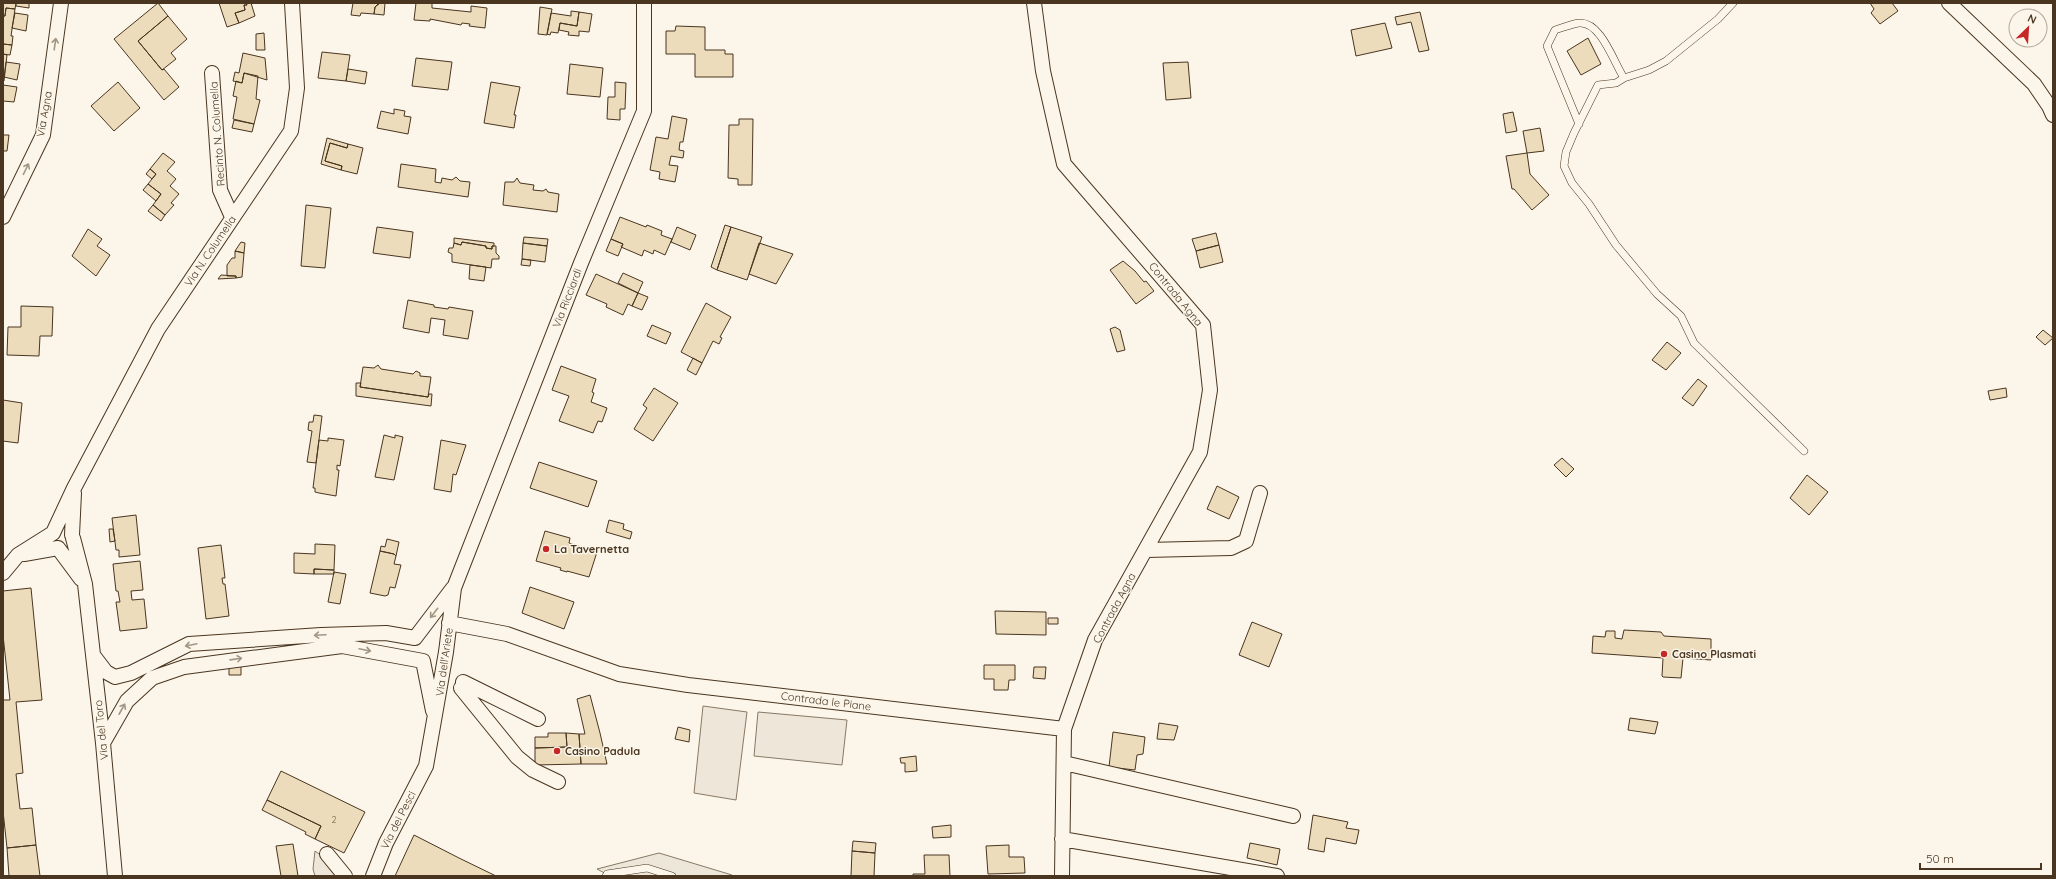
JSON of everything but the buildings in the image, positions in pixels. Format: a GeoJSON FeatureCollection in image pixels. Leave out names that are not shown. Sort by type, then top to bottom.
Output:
{"type":"FeatureCollection","features":[{"type":"Feature","properties":{"kind":"street","name":"Via Agna"},"geometry":{"type":"LineString","coordinates":[[3,217],[43,135],[61,3]]}},
{"type":"Feature","properties":{"kind":"street","name":"Via N. Columella"},"geometry":{"type":"LineString","coordinates":[[53,533],[74,488],[158,329],[290,131],[297,88],[292,3]]}},
{"type":"Feature","properties":{"kind":"street","name":"Via Ricciardi"},"geometry":{"type":"LineString","coordinates":[[454,588],[581,263],[644,111],[644,3]]}},
{"type":"Feature","properties":{"kind":"street","name":"Contrada Agna"},"geometry":{"type":"LineString","coordinates":[[1034,3],[1043,71],[1064,164],[1203,325],[1210,390],[1200,452],[1096,640],[1064,729]]}},
{"type":"Feature","properties":{"kind":"street"},"geometry":{"type":"LineString","coordinates":[[1950,3],[2034,84],[2049,106],[2053,116]]}},
{"type":"Feature","properties":{"kind":"street","name":"Recinto N. Columella"},"geometry":{"type":"LineString","coordinates":[[212,73],[220,190],[232,217]]}},
{"type":"Feature","properties":{"kind":"street"},"geometry":{"type":"LineString","coordinates":[[3,189],[18,186]]}},
{"type":"Feature","properties":{"kind":"street","name":"Via del Toro"},"geometry":{"type":"LineString","coordinates":[[74,488],[73,536],[85,584],[103,743],[115,876]]}},
{"type":"Feature","properties":{"kind":"street"},"geometry":{"type":"LineString","coordinates":[[1146,550],[1231,548],[1246,541],[1260,493]]}},
{"type":"Feature","properties":{"kind":"street"},"geometry":{"type":"LineString","coordinates":[[3,573],[18,555],[61,528],[68,529],[73,536],[68,548],[58,548],[18,555]]}},
{"type":"Feature","properties":{"kind":"street"},"geometry":{"type":"LineString","coordinates":[[53,533],[53,543],[85,584]]}},
{"type":"Feature","properties":{"kind":"street","name":"Via dell'Ariete"},"geometry":{"type":"LineString","coordinates":[[435,720],[454,588]]}},
{"type":"Feature","properties":{"kind":"street","name":"Via dell'Ariete"},"geometry":{"type":"LineString","coordinates":[[415,638],[454,588]]}},
{"type":"Feature","properties":{"kind":"street","name":"Contrada le Piane"},"geometry":{"type":"LineString","coordinates":[[449,623],[507,634],[618,674],[688,685],[1064,729]]}},
{"type":"Feature","properties":{"kind":"street"},"geometry":{"type":"LineString","coordinates":[[424,629],[435,629],[446,639],[446,652],[436,661],[423,661],[414,651],[415,638],[424,629]]}},
{"type":"Feature","properties":{"kind":"street"},"geometry":{"type":"LineString","coordinates":[[93,655],[106,672],[115,677],[131,673],[189,644],[321,635],[386,634],[415,638]]}},
{"type":"Feature","properties":{"kind":"street","name":"Via dell'Ariete"},"geometry":{"type":"LineString","coordinates":[[103,743],[127,701],[152,678],[184,667],[342,646],[423,661],[435,720]]}},
{"type":"Feature","properties":{"kind":"street"},"geometry":{"type":"LineString","coordinates":[[538,719],[462,685],[517,756],[532,770],[558,782]]}},
{"type":"Feature","properties":{"kind":"street","name":"Via dei Pesci"},"geometry":{"type":"LineString","coordinates":[[374,876],[386,843],[426,766],[435,720]]}},
{"type":"Feature","properties":{"kind":"street"},"geometry":{"type":"LineString","coordinates":[[1062,876],[1064,729]]}},
{"type":"Feature","properties":{"kind":"street"},"geometry":{"type":"LineString","coordinates":[[1064,763],[1293,816]]}},
{"type":"Feature","properties":{"kind":"street"},"geometry":{"type":"LineString","coordinates":[[1062,838],[1277,876]]}},
{"type":"Feature","properties":{"kind":"street"},"geometry":{"type":"LineString","coordinates":[[327,854],[345,876]]}},
{"type":"Feature","properties":{"kind":"lane"},"geometry":{"type":"LineString","coordinates":[[1733,3],[1718,19],[1666,61],[1649,70],[1624,78],[1616,83],[1598,85],[1566,152],[1564,166],[1572,183],[1589,204],[1621,251],[1657,294],[1681,316],[1694,343],[1804,450]]}},
{"type":"Feature","properties":{"kind":"lane"},"geometry":{"type":"LineString","coordinates":[[1579,124],[1547,46],[1555,30],[1580,23],[1590,25],[1599,33],[1624,78]]}},
{"type":"Feature","properties":{"kind":"lane"},"geometry":{"type":"LineString","coordinates":[[606,876],[607,874],[647,868],[672,876]]}},
{"type":"Feature","properties":{"kind":"shaded area"},"geometry":{"type":"Polygon","coordinates":[[[703,706],[747,712],[736,800],[694,793],[703,706]]]}},
{"type":"Feature","properties":{"kind":"shaded area"},"geometry":{"type":"Polygon","coordinates":[[[758,712],[847,720],[842,765],[754,756],[758,712]]]}},
{"type":"Feature","properties":{"kind":"shaded area"},"geometry":{"type":"Polygon","coordinates":[[[315,851],[323,857],[339,876],[315,876],[313,869],[315,851]]]}},
{"type":"Feature","properties":{"kind":"shaded area"},"geometry":{"type":"Polygon","coordinates":[[[659,853],[732,876],[610,876],[597,869],[659,853]]]}},
{"type":"Feature","properties":{"kind":"place","name":"La Tavernetta"},"geometry":{"type":"Point","coordinates":[546,549]}},
{"type":"Feature","properties":{"kind":"place","name":"Casino Plasmati"},"geometry":{"type":"Point","coordinates":[1664,654]}},
{"type":"Feature","properties":{"kind":"place","name":"Casino Padula"},"geometry":{"type":"Point","coordinates":[557,751]}}]}
